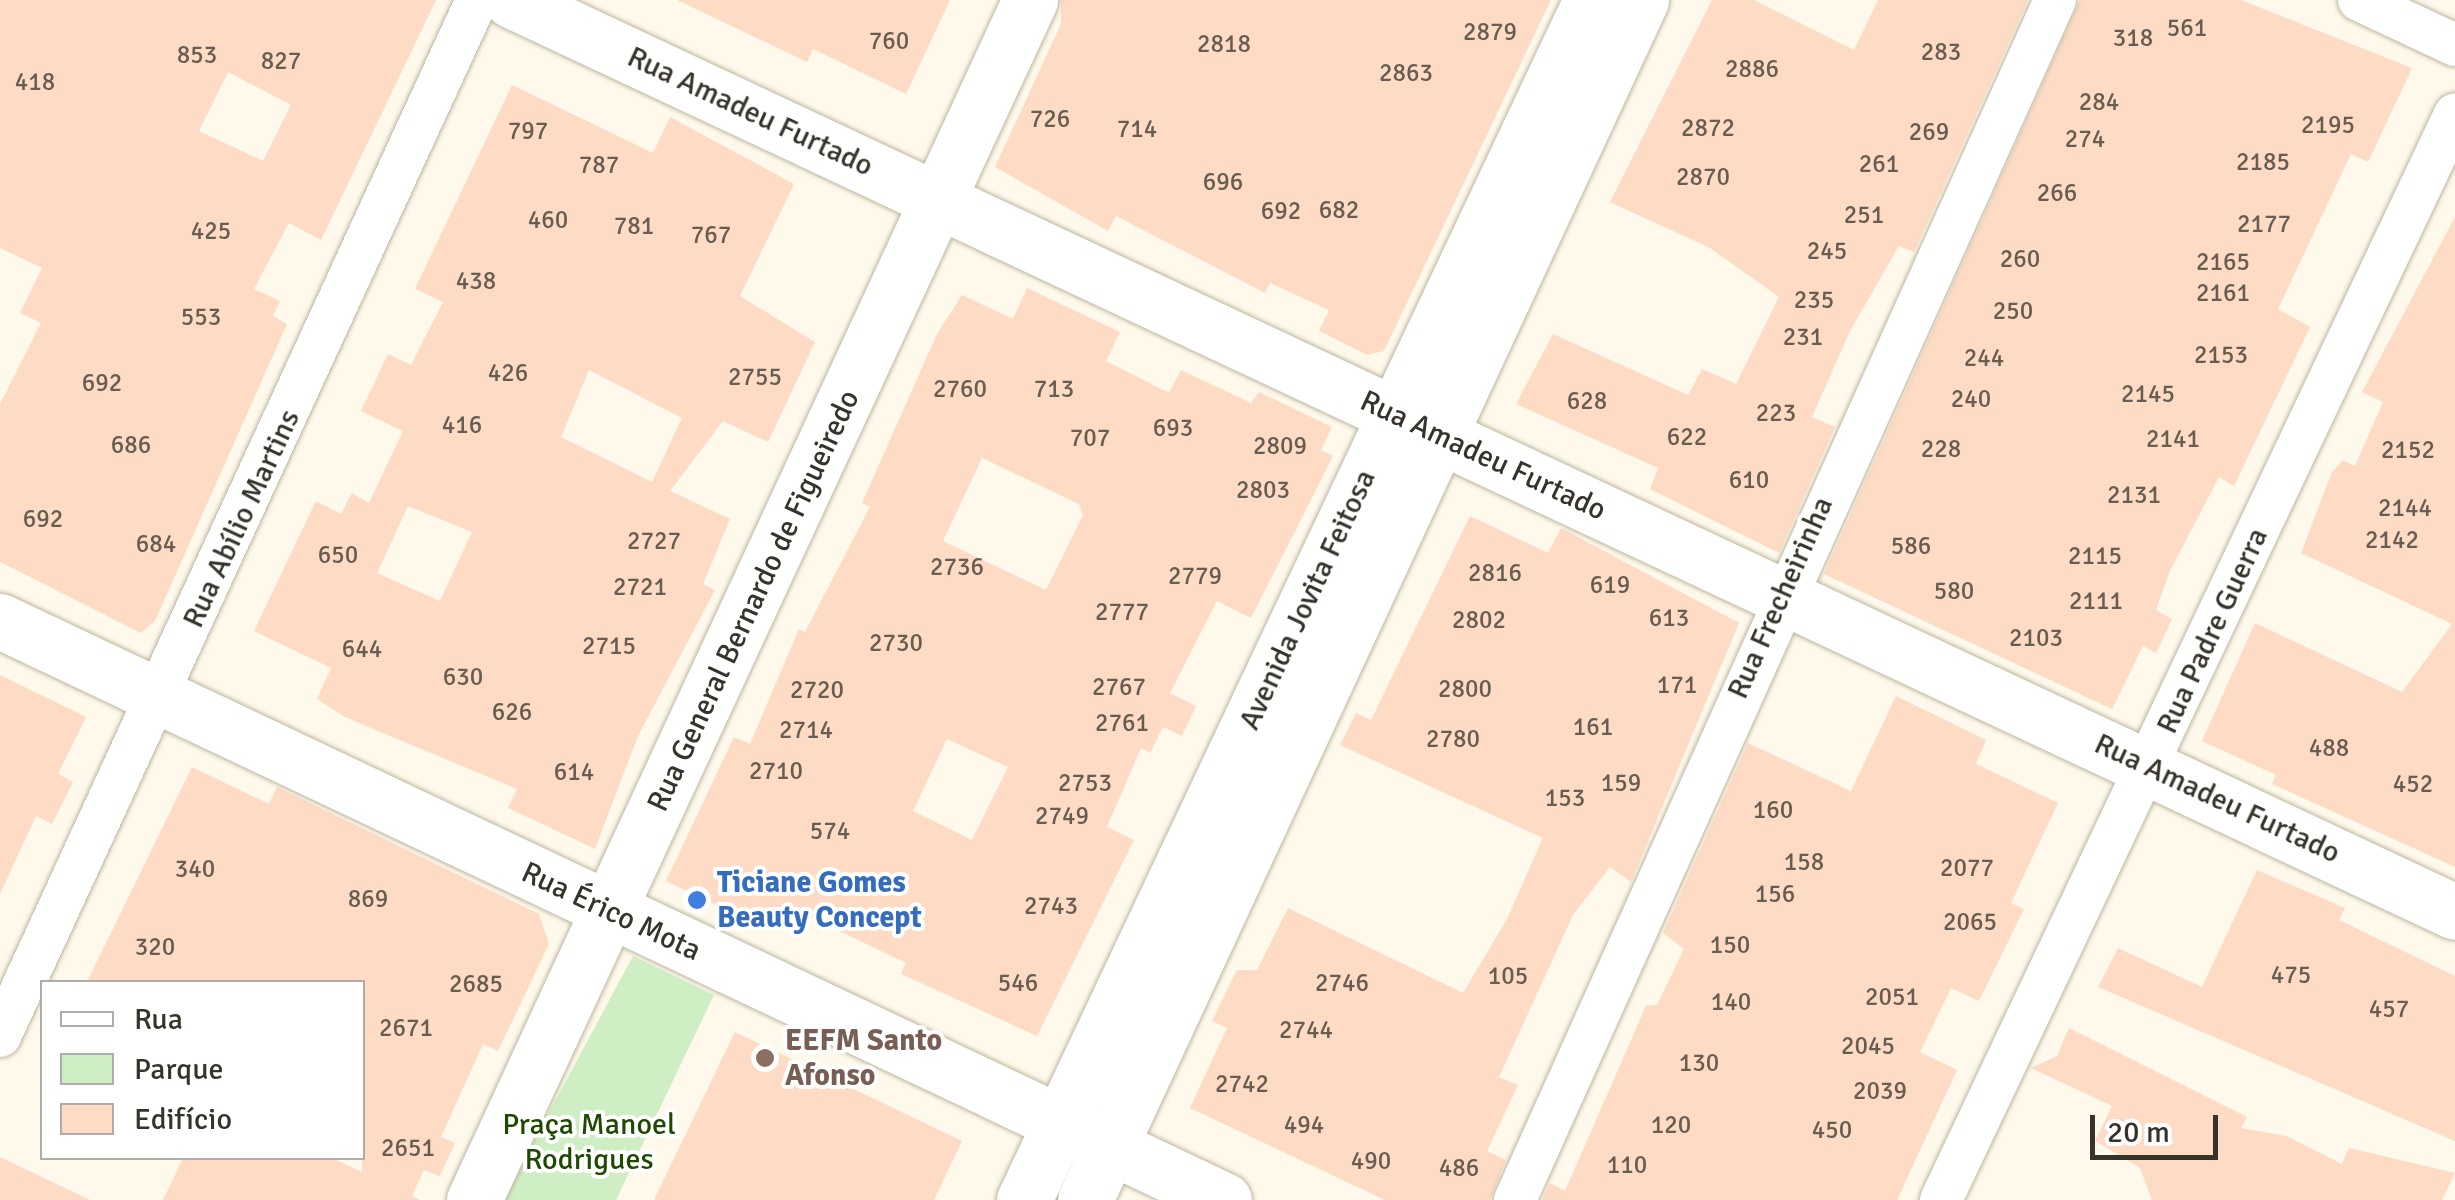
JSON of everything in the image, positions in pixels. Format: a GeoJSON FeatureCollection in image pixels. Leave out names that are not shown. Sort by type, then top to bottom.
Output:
{"type":"FeatureCollection","features":[{"type":"Feature","properties":{"kind":"street","name":"Rua Abílio Martins"},"geometry":{"type":"LineString","coordinates":[[0,1036],[160,700],[477,0]]}},
{"type":"Feature","properties":{"kind":"street","name":"Rua Amadeu Furtado"},"geometry":{"type":"LineString","coordinates":[[511,0],[2455,912]]}},
{"type":"Feature","properties":{"kind":"street","name":"Rua General Bernardo de Figueiredo"},"geometry":{"type":"LineString","coordinates":[[474,1200],[1030,0]]}},
{"type":"Feature","properties":{"kind":"street","name":"Avenida Jovita Feitosa"},"geometry":{"type":"LineString","coordinates":[[1085,1200],[1416,425],[1592,0]]}},
{"type":"Feature","properties":{"kind":"street","name":"Avenida Jovita Feitosa"},"geometry":{"type":"LineString","coordinates":[[1024,1200],[1416,425],[1640,0]]}},
{"type":"Feature","properties":{"kind":"street","name":"Rua Frecheirinha"},"geometry":{"type":"LineString","coordinates":[[1515,1200],[1781,598],[2055,0]]}},
{"type":"Feature","properties":{"kind":"street"},"geometry":{"type":"LineString","coordinates":[[2359,0],[2455,44]]}},
{"type":"Feature","properties":{"kind":"street","name":"Rua Padre Guerra"},"geometry":{"type":"LineString","coordinates":[[1941,1200],[2455,114]]}},
{"type":"Feature","properties":{"kind":"street","name":"Rua Érico Mota"},"geometry":{"type":"LineString","coordinates":[[0,621],[1224,1200]]}},
{"type":"Feature","properties":{"kind":"green space","name":"Praça Manoel Rodrigues"},"geometry":{"type":"Polygon","coordinates":[[[633,956],[714,995],[616,1200],[502,1200],[633,956]]]}},
{"type":"Feature","properties":{"kind":"building"},"geometry":{"type":"Polygon","coordinates":[[[0,0],[436,0],[321,240],[289,223],[254,289],[280,301],[273,316],[287,324],[155,621],[141,633],[0,562],[0,404],[41,323],[20,313],[42,268],[0,248],[0,0]],[[228,72],[199,131],[263,161],[291,105],[228,72]]]}},
{"type":"Feature","properties":{"kind":"building"},"geometry":{"type":"Polygon","coordinates":[[[677,0],[950,0],[906,94],[813,49],[807,62],[677,0]]]}},
{"type":"Feature","properties":{"kind":"building"},"geometry":{"type":"Polygon","coordinates":[[[1061,0],[1551,0],[1384,351],[1367,355],[1319,331],[1329,310],[1270,283],[1265,293],[1116,216],[1108,231],[995,167],[1061,24],[1061,0]]]}},
{"type":"Feature","properties":{"kind":"building"},"geometry":{"type":"Polygon","coordinates":[[[1712,0],[1754,0],[1854,50],[1878,0],[2028,0],[1914,252],[1899,246],[1850,331],[1812,417],[1835,427],[1779,553],[1650,489],[1658,468],[1516,404],[1553,334],[1688,395],[1702,369],[1736,384],[1779,297],[1710,248],[1610,202],[1712,0]]]}},
{"type":"Feature","properties":{"kind":"building"},"geometry":{"type":"Polygon","coordinates":[[[2080,0],[2241,0],[2412,68],[2368,162],[2351,154],[2278,309],[2310,327],[2234,486],[2219,477],[2169,573],[2156,610],[2172,619],[2156,653],[2143,646],[2112,709],[1824,574],[2080,0]]]}},
{"type":"Feature","properties":{"kind":"building"},"geometry":{"type":"Polygon","coordinates":[[[512,85],[653,153],[670,117],[794,184],[740,296],[815,342],[768,442],[723,421],[670,491],[730,519],[703,584],[715,590],[638,736],[595,849],[508,808],[517,789],[345,717],[317,699],[331,668],[254,631],[316,501],[341,514],[352,493],[369,503],[403,431],[361,411],[388,354],[411,365],[443,302],[415,289],[512,85]],[[589,370],[561,437],[652,482],[682,418],[589,370]],[[408,506],[377,573],[440,601],[472,532],[408,506]]]}},
{"type":"Feature","properties":{"kind":"building"},"geometry":{"type":"Polygon","coordinates":[[[2455,217],[2455,867],[2272,784],[2276,775],[2202,741],[2255,623],[2402,692],[2452,624],[2301,553],[2332,472],[2343,460],[2355,466],[2383,402],[2362,392],[2455,217]]]}},
{"type":"Feature","properties":{"kind":"building"},"geometry":{"type":"Polygon","coordinates":[[[1027,288],[1120,332],[1106,361],[1169,393],[1181,370],[1251,403],[1259,392],[1332,427],[1321,450],[1333,456],[1251,618],[1217,601],[1170,693],[1196,706],[1182,736],[1163,727],[1150,753],[1141,748],[1107,827],[1134,840],[1037,1036],[901,974],[906,963],[804,914],[799,924],[768,909],[760,926],[666,881],[734,737],[750,744],[799,629],[805,632],[870,507],[862,503],[937,334],[962,295],[1013,319],[1027,288]],[[982,458],[943,541],[1046,590],[1083,515],[1079,504],[982,458]],[[947,739],[913,811],[972,840],[1008,767],[947,739]]]}},
{"type":"Feature","properties":{"kind":"building"},"geometry":{"type":"Polygon","coordinates":[[[1470,516],[1548,553],[1561,528],[1739,623],[1631,882],[1610,867],[1573,915],[1499,1077],[1518,1085],[1487,1151],[1506,1160],[1490,1200],[1385,1200],[1190,1108],[1227,1028],[1212,1021],[1237,970],[1257,970],[1288,908],[1463,993],[1507,919],[1543,838],[1340,745],[1356,713],[1371,720],[1470,516]]]}},
{"type":"Feature","properties":{"kind":"building"},"geometry":{"type":"Polygon","coordinates":[[[0,675],[86,717],[58,774],[73,782],[52,824],[36,816],[0,894],[0,675]]]}},
{"type":"Feature","properties":{"kind":"building"},"geometry":{"type":"Polygon","coordinates":[[[1896,696],[1986,740],[1976,764],[2058,803],[2011,903],[2024,909],[1979,1001],[1951,988],[1920,1052],[1957,1070],[1897,1200],[1542,1200],[1550,1183],[1565,1191],[1646,1006],[1657,1005],[1684,949],[1663,933],[1748,743],[1851,791],[1896,696]]]}},
{"type":"Feature","properties":{"kind":"building"},"geometry":{"type":"Polygon","coordinates":[[[192,767],[269,804],[277,787],[539,914],[549,944],[498,1051],[483,1044],[441,1137],[455,1143],[440,1176],[424,1170],[412,1196],[420,1200],[163,1200],[182,1160],[336,1160],[362,1172],[365,980],[88,980],[192,767]]]}},
{"type":"Feature","properties":{"kind":"building"},"geometry":{"type":"Polygon","coordinates":[[[2257,870],[2345,908],[2339,920],[2455,976],[2455,1141],[2098,987],[2118,948],[2202,987],[2257,870]]]}},
{"type":"Feature","properties":{"kind":"building"},"geometry":{"type":"Polygon","coordinates":[[[2069,1028],[2247,1117],[2241,1128],[2286,1136],[2342,1164],[2349,1148],[2455,1173],[2442,1200],[2152,1200],[2140,1168],[2095,1141],[2112,1106],[2031,1068],[2057,1056],[2069,1028]]]}},
{"type":"Feature","properties":{"kind":"building","name":"EEFM Santo Afonso"},"geometry":{"type":"Polygon","coordinates":[[[735,1032],[962,1141],[934,1200],[654,1200],[735,1032]]]}},
{"type":"Feature","properties":{"kind":"building"},"geometry":{"type":"Polygon","coordinates":[[[0,1157],[90,1200],[0,1200],[0,1157]]]}},
{"type":"Feature","properties":{"kind":"place","name":"Ticiane Gomes Beauty Concept"},"geometry":{"type":"Point","coordinates":[697,900]}},
{"type":"Feature","properties":{"kind":"place","name":"EEFM Santo Afonso"},"geometry":{"type":"Point","coordinates":[765,1058]}}]}
